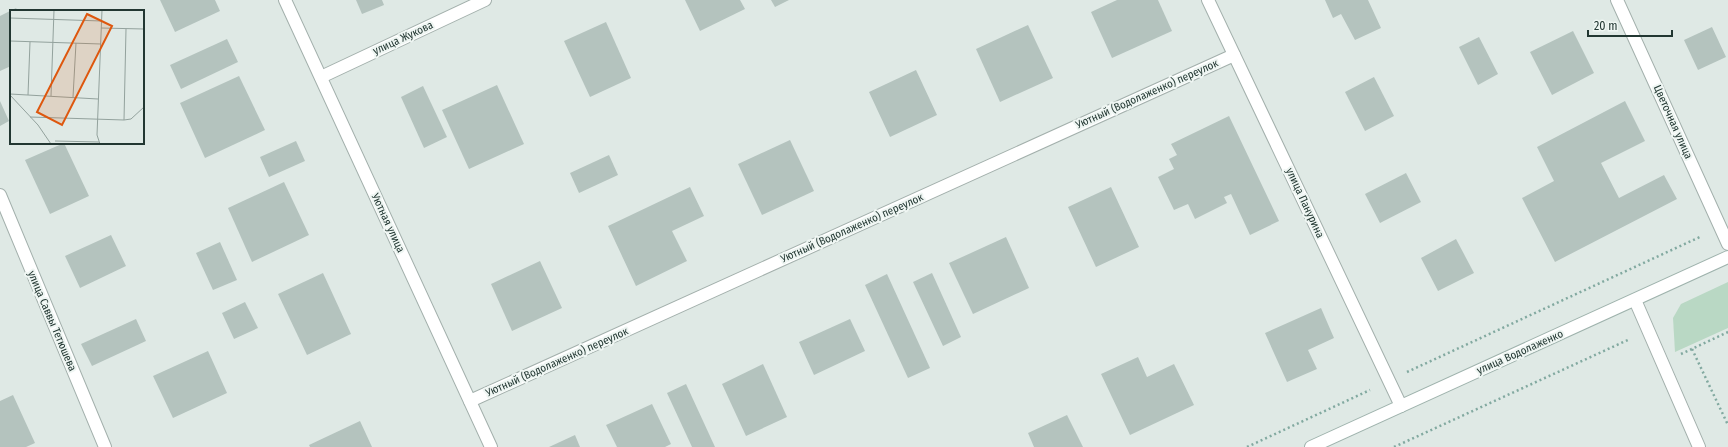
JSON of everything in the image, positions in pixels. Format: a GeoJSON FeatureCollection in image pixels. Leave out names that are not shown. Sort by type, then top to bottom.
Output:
{"type":"FeatureCollection","features":[{"type":"Feature","properties":{"kind":"street","name":"Уютная улица"},"geometry":{"type":"LineString","coordinates":[[285,0],[491,447]]}},
{"type":"Feature","properties":{"kind":"street","name":"улица Жукова"},"geometry":{"type":"LineString","coordinates":[[321,76],[485,0]]}},
{"type":"Feature","properties":{"kind":"street","name":"улица Панурина"},"geometry":{"type":"LineString","coordinates":[[1208,0],[1401,406]]}},
{"type":"Feature","properties":{"kind":"street","name":"Цветочная улица"},"geometry":{"type":"LineString","coordinates":[[1617,0],[1728,244]]}},
{"type":"Feature","properties":{"kind":"street","name":"Уютный (Водолаженко) переулок"},"geometry":{"type":"LineString","coordinates":[[470,401],[1234,55]]}},
{"type":"Feature","properties":{"kind":"street","name":"улица Саввы Тетюшева"},"geometry":{"type":"LineString","coordinates":[[0,195],[105,447]]}},
{"type":"Feature","properties":{"kind":"street","name":"улица Водолаженко"},"geometry":{"type":"LineString","coordinates":[[1311,447],[1728,257]]}},
{"type":"Feature","properties":{"kind":"street"},"geometry":{"type":"LineString","coordinates":[[1635,300],[1699,447]]}},
{"type":"Feature","properties":{"kind":"path"},"geometry":{"type":"LineString","coordinates":[[1247,447],[1720,227]]}},
{"type":"Feature","properties":{"kind":"path"},"geometry":{"type":"LineString","coordinates":[[1394,447],[1648,331]]}},
{"type":"Feature","properties":{"kind":"path"},"geometry":{"type":"LineString","coordinates":[[1663,363],[1728,332]]}},
{"type":"Feature","properties":{"kind":"path"},"geometry":{"type":"LineString","coordinates":[[1692,349],[1728,425]]}},
{"type":"Feature","properties":{"kind":"green space"},"geometry":{"type":"Polygon","coordinates":[[[1728,282],[1728,328],[1675,352],[1673,318],[1681,304],[1728,282]]]}},
{"type":"Feature","properties":{"kind":"building"},"geometry":{"type":"Polygon","coordinates":[[[160,0],[215,0],[220,11],[175,32],[160,0]]]}},
{"type":"Feature","properties":{"kind":"building"},"geometry":{"type":"Polygon","coordinates":[[[356,0],[382,0],[384,5],[362,14],[356,0]]]}},
{"type":"Feature","properties":{"kind":"building"},"geometry":{"type":"Polygon","coordinates":[[[685,0],[740,0],[745,9],[700,31],[685,0]]]}},
{"type":"Feature","properties":{"kind":"building"},"geometry":{"type":"Polygon","coordinates":[[[771,0],[789,0],[775,7],[771,0]]]}},
{"type":"Feature","properties":{"kind":"building"},"geometry":{"type":"Polygon","coordinates":[[[1117,0],[1158,0],[1172,31],[1112,58],[1091,12],[1117,0]]]}},
{"type":"Feature","properties":{"kind":"building"},"geometry":{"type":"Polygon","coordinates":[[[1325,0],[1368,0],[1381,28],[1355,40],[1341,14],[1333,18],[1325,0]]]}},
{"type":"Feature","properties":{"kind":"building"},"geometry":{"type":"Polygon","coordinates":[[[10,11],[10,66],[0,71],[0,16],[10,11]]]}},
{"type":"Feature","properties":{"kind":"building"},"geometry":{"type":"Polygon","coordinates":[[[606,22],[631,78],[590,97],[564,41],[606,22]]]}},
{"type":"Feature","properties":{"kind":"building"},"geometry":{"type":"Polygon","coordinates":[[[1028,25],[1053,78],[1000,102],[976,49],[1028,25]]]}},
{"type":"Feature","properties":{"kind":"building"},"geometry":{"type":"Polygon","coordinates":[[[1712,27],[1726,57],[1698,70],[1684,40],[1712,27]]]}},
{"type":"Feature","properties":{"kind":"building"},"geometry":{"type":"Polygon","coordinates":[[[1573,31],[1594,73],[1552,95],[1530,52],[1573,31]]]}},
{"type":"Feature","properties":{"kind":"building"},"geometry":{"type":"Polygon","coordinates":[[[1479,37],[1498,74],[1478,85],[1459,47],[1479,37]]]}},
{"type":"Feature","properties":{"kind":"building"},"geometry":{"type":"Polygon","coordinates":[[[227,39],[238,62],[181,89],[170,65],[227,39]]]}},
{"type":"Feature","properties":{"kind":"building"},"geometry":{"type":"Polygon","coordinates":[[[916,70],[937,115],[890,137],[869,92],[916,70]]]}},
{"type":"Feature","properties":{"kind":"building"},"geometry":{"type":"Polygon","coordinates":[[[239,76],[265,130],[205,158],[180,103],[239,76]]]}},
{"type":"Feature","properties":{"kind":"building"},"geometry":{"type":"Polygon","coordinates":[[[1374,77],[1394,116],[1365,131],[1345,92],[1374,77]]]}},
{"type":"Feature","properties":{"kind":"building"},"geometry":{"type":"Polygon","coordinates":[[[497,85],[524,144],[469,169],[442,110],[497,85]]]}},
{"type":"Feature","properties":{"kind":"building"},"geometry":{"type":"Polygon","coordinates":[[[423,86],[447,137],[424,148],[401,97],[423,86]]]}},
{"type":"Feature","properties":{"kind":"building"},"geometry":{"type":"Polygon","coordinates":[[[0,101],[9,121],[0,126],[0,101]]]}},
{"type":"Feature","properties":{"kind":"building"},"geometry":{"type":"Polygon","coordinates":[[[1625,101],[1645,141],[1601,163],[1619,198],[1664,175],[1677,199],[1555,262],[1522,198],[1554,181],[1537,147],[1625,101]]]}},
{"type":"Feature","properties":{"kind":"building"},"geometry":{"type":"Polygon","coordinates":[[[1229,116],[1279,221],[1250,235],[1231,194],[1224,197],[1227,203],[1195,219],[1188,204],[1174,210],[1158,177],[1174,169],[1169,159],[1177,155],[1171,144],[1229,116]]]}},
{"type":"Feature","properties":{"kind":"building"},"geometry":{"type":"Polygon","coordinates":[[[790,140],[814,191],[762,215],[738,164],[790,140]]]}},
{"type":"Feature","properties":{"kind":"building"},"geometry":{"type":"Polygon","coordinates":[[[296,141],[305,161],[269,177],[260,157],[296,141]]]}},
{"type":"Feature","properties":{"kind":"building"},"geometry":{"type":"Polygon","coordinates":[[[64,144],[89,196],[50,214],[25,160],[64,144]]]}},
{"type":"Feature","properties":{"kind":"building"},"geometry":{"type":"Polygon","coordinates":[[[609,155],[618,175],[579,193],[570,173],[609,155]]]}},
{"type":"Feature","properties":{"kind":"building"},"geometry":{"type":"Polygon","coordinates":[[[1406,173],[1421,202],[1380,223],[1365,194],[1406,173]]]}},
{"type":"Feature","properties":{"kind":"building"},"geometry":{"type":"Polygon","coordinates":[[[284,182],[309,235],[252,262],[228,208],[284,182]]]}},
{"type":"Feature","properties":{"kind":"building"},"geometry":{"type":"Polygon","coordinates":[[[690,187],[704,216],[672,231],[687,261],[636,286],[608,226],[690,187]]]}},
{"type":"Feature","properties":{"kind":"building"},"geometry":{"type":"Polygon","coordinates":[[[1111,187],[1139,247],[1096,267],[1068,207],[1111,187]]]}},
{"type":"Feature","properties":{"kind":"building"},"geometry":{"type":"Polygon","coordinates":[[[111,235],[126,266],[80,288],[65,256],[111,235]]]}},
{"type":"Feature","properties":{"kind":"building"},"geometry":{"type":"Polygon","coordinates":[[[1006,237],[1029,288],[973,314],[949,263],[1006,237]]]}},
{"type":"Feature","properties":{"kind":"building"},"geometry":{"type":"Polygon","coordinates":[[[1456,239],[1474,273],[1438,291],[1421,258],[1456,239]]]}},
{"type":"Feature","properties":{"kind":"building"},"geometry":{"type":"Polygon","coordinates":[[[220,242],[237,280],[213,290],[196,253],[220,242]]]}},
{"type":"Feature","properties":{"kind":"building"},"geometry":{"type":"Polygon","coordinates":[[[540,261],[562,308],[512,331],[491,284],[540,261]]]}},
{"type":"Feature","properties":{"kind":"building"},"geometry":{"type":"Polygon","coordinates":[[[323,273],[351,334],[307,355],[278,294],[323,273]]]}},
{"type":"Feature","properties":{"kind":"building"},"geometry":{"type":"Polygon","coordinates":[[[932,273],[961,337],[943,346],[913,282],[932,273]]]}},
{"type":"Feature","properties":{"kind":"building"},"geometry":{"type":"Polygon","coordinates":[[[887,274],[930,368],[908,378],[865,285],[887,274]]]}},
{"type":"Feature","properties":{"kind":"building"},"geometry":{"type":"Polygon","coordinates":[[[245,302],[258,328],[234,339],[222,313],[245,302]]]}},
{"type":"Feature","properties":{"kind":"building"},"geometry":{"type":"Polygon","coordinates":[[[1321,308],[1334,338],[1308,350],[1317,369],[1287,382],[1265,333],[1321,308]]]}},
{"type":"Feature","properties":{"kind":"building"},"geometry":{"type":"Polygon","coordinates":[[[136,319],[146,341],[92,366],[81,344],[136,319]]]}},
{"type":"Feature","properties":{"kind":"building"},"geometry":{"type":"Polygon","coordinates":[[[850,319],[865,351],[814,375],[799,342],[850,319]]]}},
{"type":"Feature","properties":{"kind":"building"},"geometry":{"type":"Polygon","coordinates":[[[208,351],[227,393],[173,418],[153,376],[208,351]]]}},
{"type":"Feature","properties":{"kind":"building"},"geometry":{"type":"Polygon","coordinates":[[[1138,357],[1147,377],[1174,364],[1194,405],[1130,435],[1101,374],[1138,357]]]}},
{"type":"Feature","properties":{"kind":"building"},"geometry":{"type":"Polygon","coordinates":[[[763,364],[787,417],[746,436],[722,384],[763,364]]]}},
{"type":"Feature","properties":{"kind":"building"},"geometry":{"type":"Polygon","coordinates":[[[686,384],[715,447],[692,447],[667,393],[686,384]]]}},
{"type":"Feature","properties":{"kind":"building"},"geometry":{"type":"Polygon","coordinates":[[[13,395],[35,443],[26,447],[0,447],[0,401],[13,395]]]}},
{"type":"Feature","properties":{"kind":"building"},"geometry":{"type":"Polygon","coordinates":[[[652,404],[671,444],[665,447],[617,447],[606,425],[652,404]]]}},
{"type":"Feature","properties":{"kind":"building"},"geometry":{"type":"Polygon","coordinates":[[[1067,415],[1083,447],[1034,447],[1028,433],[1067,415]]]}},
{"type":"Feature","properties":{"kind":"building"},"geometry":{"type":"Polygon","coordinates":[[[360,421],[372,447],[310,447],[309,445],[360,421]]]}},
{"type":"Feature","properties":{"kind":"building"},"geometry":{"type":"Polygon","coordinates":[[[575,435],[580,447],[549,447],[575,435]]]}}]}
